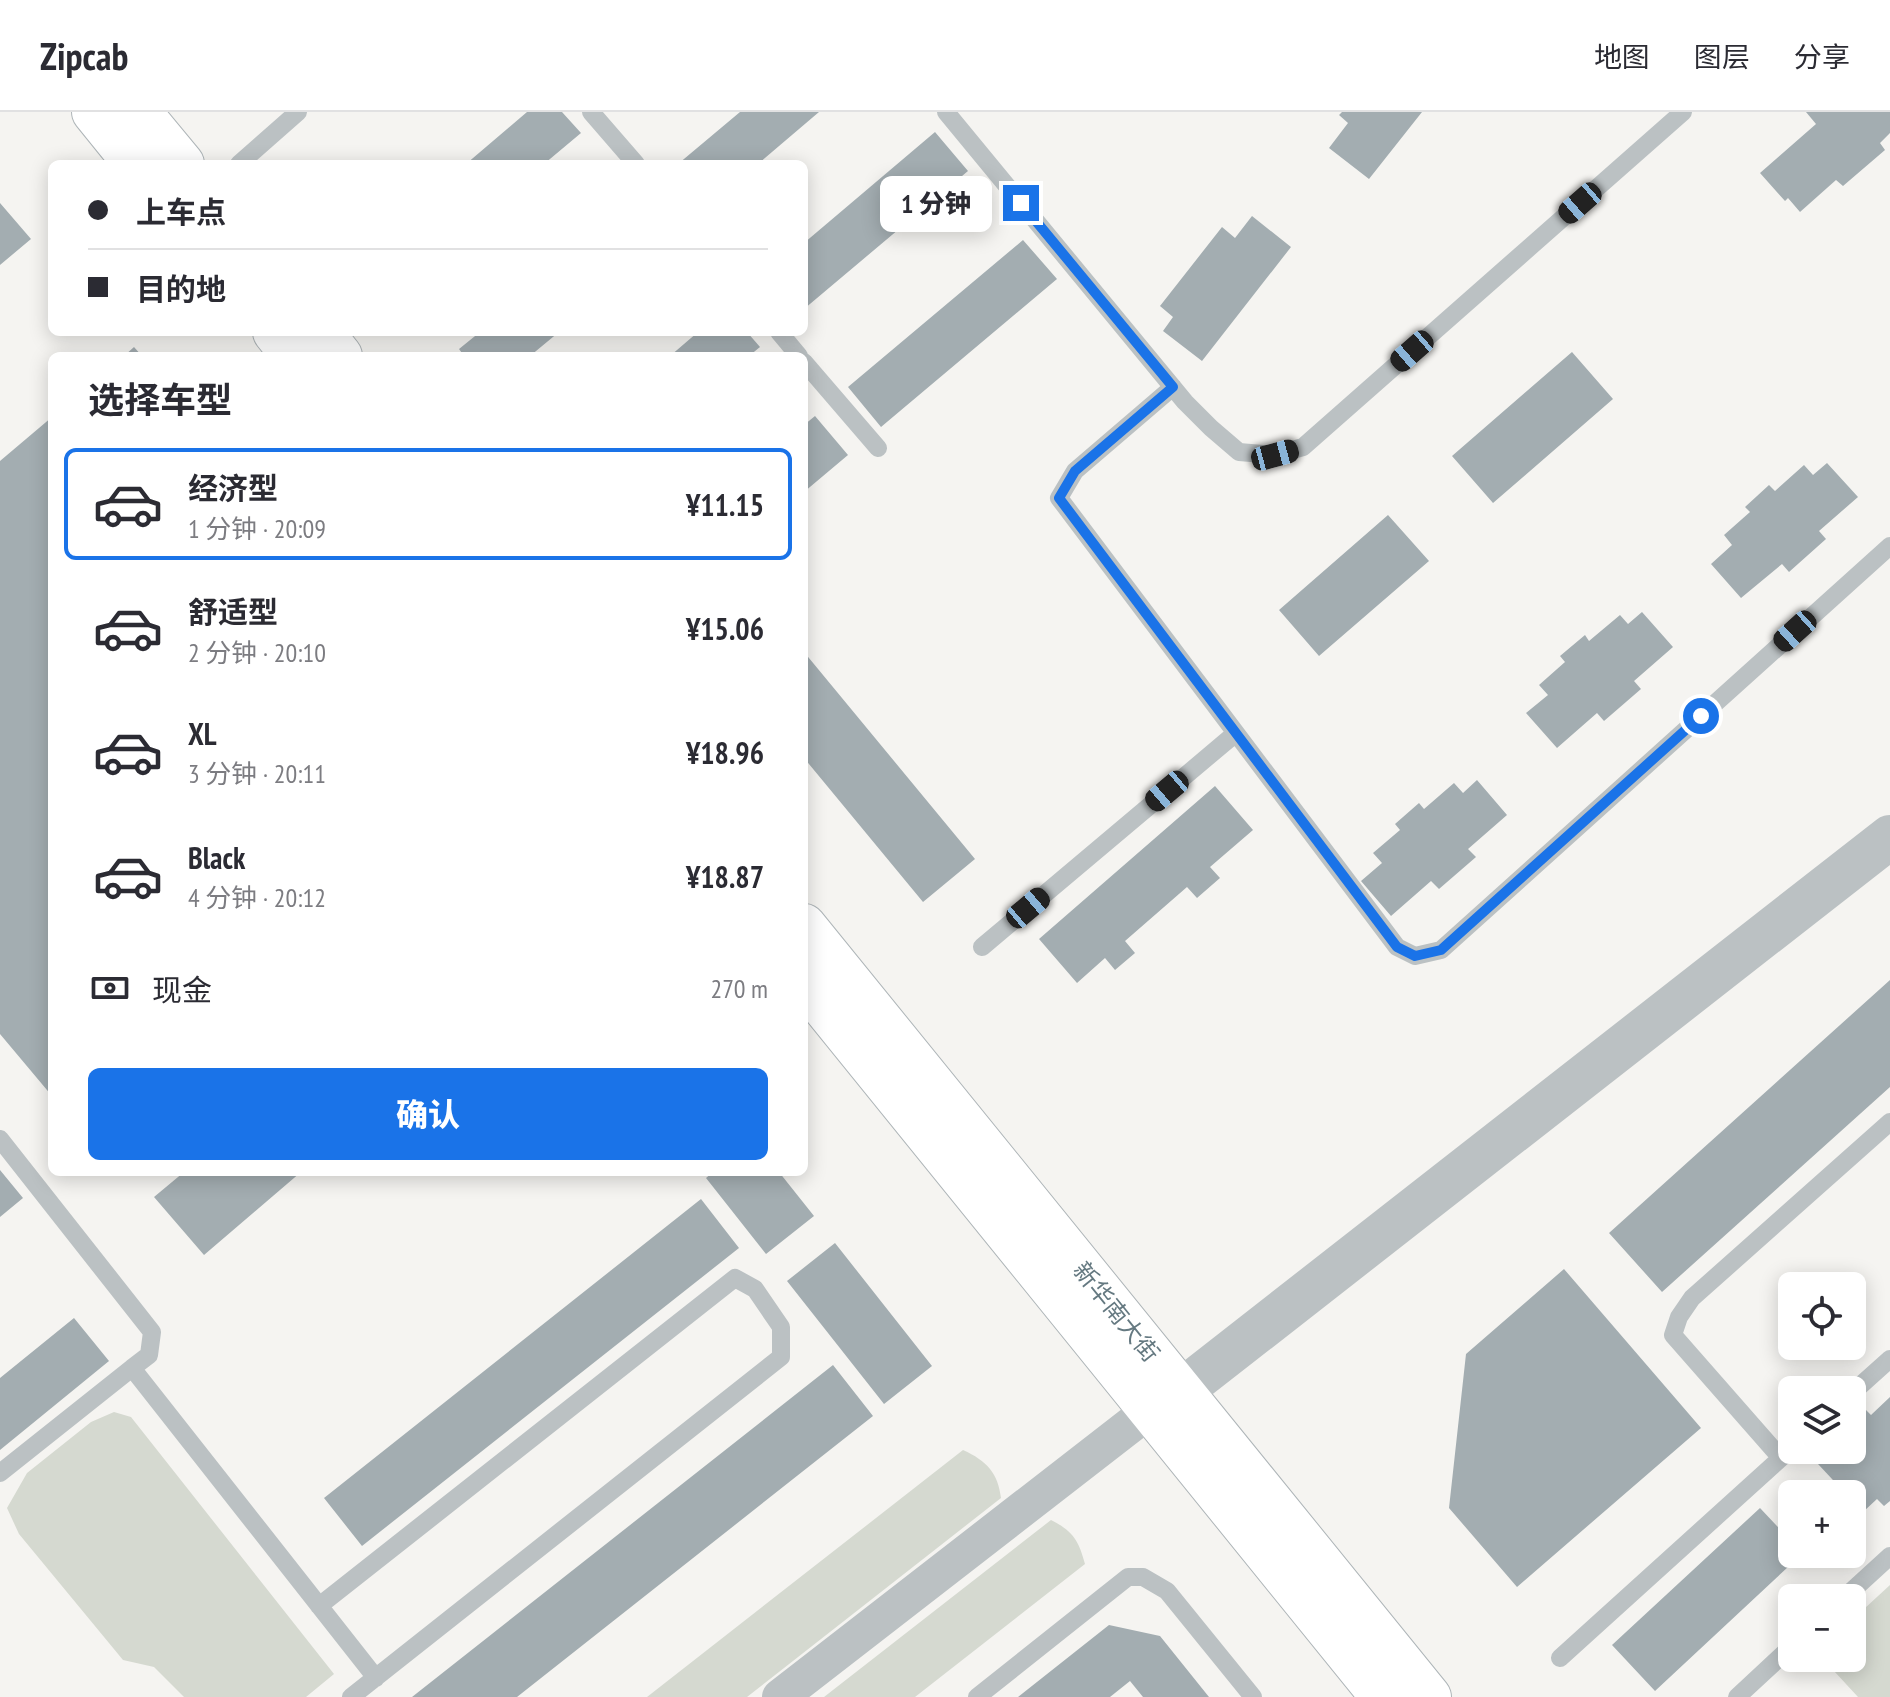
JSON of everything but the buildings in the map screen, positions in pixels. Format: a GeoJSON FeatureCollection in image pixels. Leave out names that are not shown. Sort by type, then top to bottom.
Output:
{"type":"FeatureCollection","features":[{"type":"Feature","properties":{"kind":"main road"},"geometry":{"type":"LineString","coordinates":[[94,112],[133,160]]}},
{"type":"Feature","properties":{"kind":"main road"},"geometry":{"type":"LineString","coordinates":[[139,112],[179,160]]}},
{"type":"Feature","properties":{"kind":"main road"},"geometry":{"type":"LineString","coordinates":[[278,336],[291,352]]}},
{"type":"Feature","properties":{"kind":"main road"},"geometry":{"type":"LineString","coordinates":[[324,336],[337,352]]}},
{"type":"Feature","properties":{"kind":"main road","name":"新华南大街"},"geometry":{"type":"LineString","coordinates":[[808,931],[1166,1400],[1383,1697]]}},
{"type":"Feature","properties":{"kind":"main road","name":"新华南大街"},"geometry":{"type":"LineString","coordinates":[[808,987],[1166,1400],[1429,1697]]}},
{"type":"Feature","properties":{"kind":"street"},"geometry":{"type":"LineString","coordinates":[[780,1697],[1890,837]]}},
{"type":"Feature","properties":{"kind":"lane"},"geometry":{"type":"LineString","coordinates":[[244,160],[298,112]]}},
{"type":"Feature","properties":{"kind":"lane"},"geometry":{"type":"LineString","coordinates":[[591,112],[633,160]]}},
{"type":"Feature","properties":{"kind":"lane"},"geometry":{"type":"LineString","coordinates":[[946,112],[1173,387],[1211,428],[1239,452],[1275,455],[1303,447],[1683,112]]}},
{"type":"Feature","properties":{"kind":"lane"},"geometry":{"type":"LineString","coordinates":[[782,336],[796,352]]}},
{"type":"Feature","properties":{"kind":"lane"},"geometry":{"type":"LineString","coordinates":[[808,367],[878,448]]}},
{"type":"Feature","properties":{"kind":"lane"},"geometry":{"type":"LineString","coordinates":[[1173,387],[1075,471],[1059,498],[1397,947],[1415,956],[1441,950],[1890,546]]}},
{"type":"Feature","properties":{"kind":"lane"},"geometry":{"type":"LineString","coordinates":[[982,947],[1236,733]]}},
{"type":"Feature","properties":{"kind":"lane"},"geometry":{"type":"LineString","coordinates":[[1778,1445],[1673,1335],[1679,1317],[1692,1298],[1890,1122]]}},
{"type":"Feature","properties":{"kind":"lane"},"geometry":{"type":"LineString","coordinates":[[0,1139],[152,1332],[149,1355],[0,1473]]}},
{"type":"Feature","properties":{"kind":"lane"},"geometry":{"type":"LineString","coordinates":[[319,1606],[735,1278],[755,1289],[781,1327],[781,1357],[351,1697]]}},
{"type":"Feature","properties":{"kind":"lane"},"geometry":{"type":"LineString","coordinates":[[1866,1380],[1890,1359]]}},
{"type":"Feature","properties":{"kind":"lane"},"geometry":{"type":"LineString","coordinates":[[132,1368],[376,1678]]}},
{"type":"Feature","properties":{"kind":"lane"},"geometry":{"type":"LineString","coordinates":[[1560,1658],[1778,1460]]}},
{"type":"Feature","properties":{"kind":"lane"},"geometry":{"type":"LineString","coordinates":[[1859,1584],[1890,1556]]}},
{"type":"Feature","properties":{"kind":"lane"},"geometry":{"type":"LineString","coordinates":[[977,1697],[1128,1577],[1143,1577],[1167,1591],[1253,1697]]}},
{"type":"Feature","properties":{"kind":"lane"},"geometry":{"type":"LineString","coordinates":[[1737,1697],[1778,1659]]}},
{"type":"Feature","properties":{"kind":"shaded area"},"geometry":{"type":"Polygon","coordinates":[[[114,1412],[131,1417],[334,1674],[306,1697],[184,1697],[154,1667],[123,1660],[19,1534],[7,1508],[27,1473],[91,1422],[114,1412]]]}},
{"type":"Feature","properties":{"kind":"shaded area"},"geometry":{"type":"Polygon","coordinates":[[[963,1450],[990,1469],[1001,1498],[747,1697],[647,1697],[963,1450]]]}},
{"type":"Feature","properties":{"kind":"shaded area"},"geometry":{"type":"Polygon","coordinates":[[[1051,1520],[1074,1538],[1085,1564],[915,1697],[824,1697],[1051,1520]]]}},
{"type":"Feature","properties":{"kind":"shaded area"},"geometry":{"type":"Polygon","coordinates":[[[1890,1585],[1890,1697],[1858,1697],[1835,1672],[1866,1672],[1866,1607],[1890,1585]]]}},
{"type":"Feature","properties":{"kind":"route"},"geometry":{"type":"LineString","coordinates":[[1021,203],[1173,387],[1075,471],[1059,498],[1397,947],[1415,956],[1441,950],[1701,716]]}}]}
